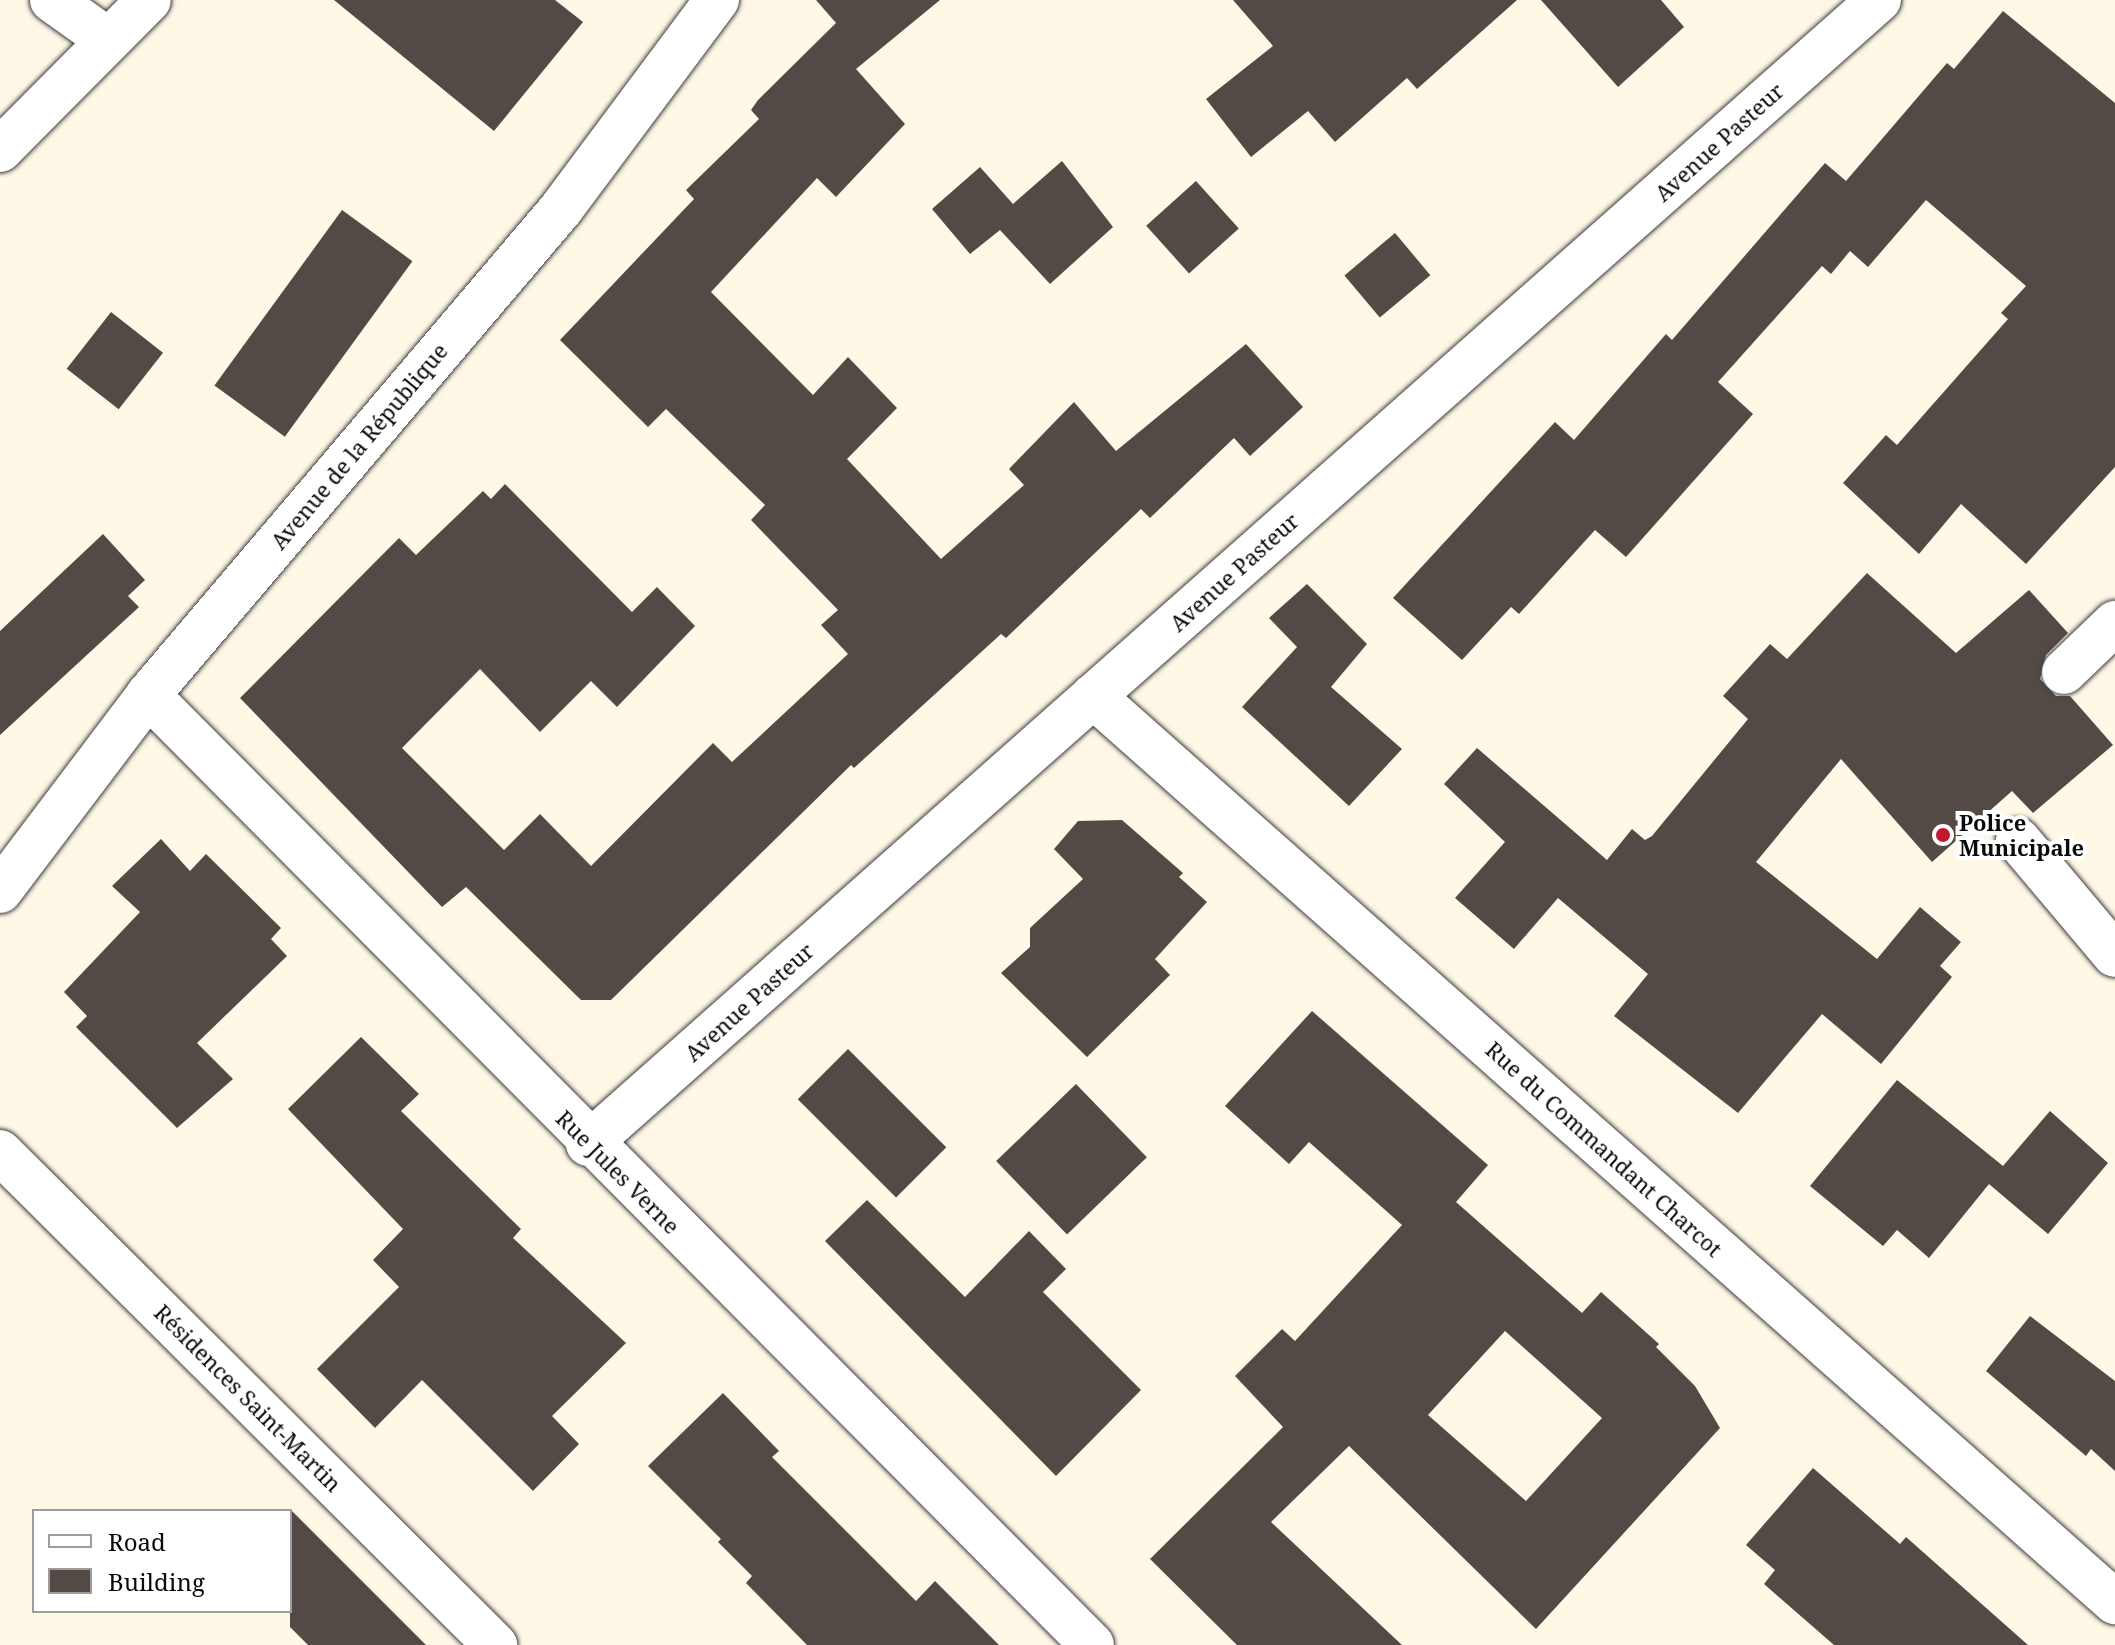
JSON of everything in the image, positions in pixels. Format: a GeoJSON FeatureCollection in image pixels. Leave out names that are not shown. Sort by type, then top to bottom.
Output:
{"type":"FeatureCollection","features":[{"type":"Feature","properties":{"kind":"street"},"geometry":{"type":"LineString","coordinates":[[52,0],[108,40]]}},
{"type":"Feature","properties":{"kind":"street"},"geometry":{"type":"LineString","coordinates":[[0,150],[149,0]]}},
{"type":"Feature","properties":{"kind":"street","name":"Avenue de la République"},"geometry":{"type":"LineString","coordinates":[[0,891],[148,695],[561,209],[717,0]]}},
{"type":"Feature","properties":{"kind":"street","name":"Avenue Pasteur"},"geometry":{"type":"LineString","coordinates":[[588,1144],[1879,0]]}},
{"type":"Feature","properties":{"kind":"street"},"geometry":{"type":"LineString","coordinates":[[2064,672],[2115,623]]}},
{"type":"Feature","properties":{"kind":"street","name":"Rue Jules Verne"},"geometry":{"type":"LineString","coordinates":[[148,695],[588,1144],[1092,1645]]}},
{"type":"Feature","properties":{"kind":"street","name":"Rue du Commandant Charcot"},"geometry":{"type":"LineString","coordinates":[[1093,696],[2115,1602]]}},
{"type":"Feature","properties":{"kind":"street"},"geometry":{"type":"LineString","coordinates":[[2018,840],[2115,955]]}},
{"type":"Feature","properties":{"kind":"street","name":"Résidences Saint-Martin"},"geometry":{"type":"LineString","coordinates":[[0,1152],[495,1645]]}},
{"type":"Feature","properties":{"kind":"building"},"geometry":{"type":"Polygon","coordinates":[[[334,0],[555,0],[583,22],[494,131],[334,0]]]}},
{"type":"Feature","properties":{"kind":"building"},"geometry":{"type":"Polygon","coordinates":[[[816,0],[940,0],[856,69],[905,124],[836,197],[817,178],[711,292],[813,395],[848,357],[897,408],[847,459],[941,559],[1024,485],[1009,469],[1074,402],[1116,451],[1246,344],[1303,407],[1250,456],[1234,438],[1150,518],[1141,509],[1006,638],[1001,634],[854,768],[851,765],[611,1000],[581,1000],[466,887],[442,907],[240,698],[399,538],[416,555],[483,491],[491,499],[505,484],[632,612],[657,587],[695,626],[617,707],[591,681],[540,732],[480,669],[402,748],[504,850],[540,814],[591,866],[713,743],[732,762],[848,654],[821,625],[838,610],[751,520],[765,505],[666,409],[648,427],[560,340],[694,199],[686,190],[759,119],[751,110],[758,100],[836,23],[816,0]]]}},
{"type":"Feature","properties":{"kind":"building"},"geometry":{"type":"Polygon","coordinates":[[[1233,0],[1517,0],[1417,89],[1407,78],[1335,142],[1308,111],[1251,157],[1206,99],[1273,46],[1233,0]]]}},
{"type":"Feature","properties":{"kind":"building"},"geometry":{"type":"Polygon","coordinates":[[[1541,0],[1661,0],[1684,27],[1618,87],[1541,0]]]}},
{"type":"Feature","properties":{"kind":"building"},"geometry":{"type":"Polygon","coordinates":[[[2003,11],[2115,103],[2115,467],[2026,564],[1961,504],[1919,554],[1843,483],[1886,435],[1897,445],[2008,319],[2001,313],[2026,286],[1926,200],[1868,267],[1850,251],[1831,274],[1822,266],[1718,382],[1753,414],[1626,557],[1595,530],[1519,614],[1511,607],[1462,660],[1393,598],[1555,422],[1574,440],[1666,334],[1672,340],[1825,163],[1846,181],[1947,63],[1954,69],[2003,11]]]}},
{"type":"Feature","properties":{"kind":"building"},"geometry":{"type":"Polygon","coordinates":[[[1062,161],[1113,227],[1050,284],[1000,230],[970,254],[932,209],[980,167],[1013,204],[1062,161]]]}},
{"type":"Feature","properties":{"kind":"building"},"geometry":{"type":"Polygon","coordinates":[[[1196,181],[1239,229],[1189,273],[1146,226],[1196,181]]]}},
{"type":"Feature","properties":{"kind":"building"},"geometry":{"type":"Polygon","coordinates":[[[342,210],[412,261],[285,437],[214,386],[342,210]]]}},
{"type":"Feature","properties":{"kind":"building"},"geometry":{"type":"Polygon","coordinates":[[[1395,233],[1430,275],[1380,318],[1344,275],[1395,233]]]}},
{"type":"Feature","properties":{"kind":"building"},"geometry":{"type":"Polygon","coordinates":[[[111,312],[163,353],[119,409],[67,369],[111,312]]]}},
{"type":"Feature","properties":{"kind":"building"},"geometry":{"type":"Polygon","coordinates":[[[103,534],[145,580],[128,596],[139,607],[0,735],[0,631],[103,534]]]}},
{"type":"Feature","properties":{"kind":"building"},"geometry":{"type":"Polygon","coordinates":[[[1867,573],[1956,653],[2029,590],[2068,633],[2046,655],[2040,679],[2056,696],[2070,696],[2113,745],[2033,813],[2012,791],[1932,862],[1841,759],[1756,862],[1877,959],[1920,907],[1961,942],[1940,966],[1952,977],[1881,1064],[1822,1014],[1738,1113],[1614,1016],[1648,974],[1558,898],[1514,949],[1455,898],[1505,842],[1444,784],[1477,748],[1607,860],[1632,829],[1645,840],[1652,836],[1748,719],[1723,696],[1770,644],[1787,659],[1867,573]]]}},
{"type":"Feature","properties":{"kind":"building"},"geometry":{"type":"Polygon","coordinates":[[[1307,584],[1367,644],[1331,687],[1402,749],[1349,806],[1242,707],[1297,647],[1269,618],[1307,584]]]}},
{"type":"Feature","properties":{"kind":"building"},"geometry":{"type":"Polygon","coordinates":[[[1122,820],[1183,873],[1179,877],[1207,902],[1155,959],[1170,975],[1087,1057],[1001,973],[1030,947],[1030,928],[1083,879],[1054,849],[1078,821],[1122,820]]]}},
{"type":"Feature","properties":{"kind":"building"},"geometry":{"type":"Polygon","coordinates":[[[161,839],[190,871],[206,854],[281,928],[271,939],[287,956],[197,1043],[233,1079],[177,1128],[76,1027],[87,1016],[64,992],[140,912],[112,886],[161,839]]]}},
{"type":"Feature","properties":{"kind":"building"},"geometry":{"type":"Polygon","coordinates":[[[1312,1011],[1488,1165],[1456,1202],[1582,1313],[1601,1292],[1659,1344],[1656,1347],[1695,1386],[1720,1428],[1536,1629],[1349,1446],[1271,1522],[1402,1645],[1237,1645],[1150,1559],[1283,1427],[1235,1376],[1282,1329],[1295,1341],[1402,1225],[1309,1142],[1289,1164],[1225,1106],[1312,1011]],[[1505,1331],[1428,1415],[1526,1501],[1602,1418],[1505,1331]]]}},
{"type":"Feature","properties":{"kind":"building"},"geometry":{"type":"Polygon","coordinates":[[[361,1037],[419,1094],[401,1111],[521,1229],[513,1238],[626,1343],[552,1416],[579,1444],[533,1491],[422,1380],[375,1428],[317,1369],[399,1287],[373,1260],[403,1229],[288,1109],[361,1037]]]}},
{"type":"Feature","properties":{"kind":"building"},"geometry":{"type":"Polygon","coordinates":[[[848,1049],[946,1147],[896,1197],[798,1099],[848,1049]]]}},
{"type":"Feature","properties":{"kind":"building"},"geometry":{"type":"Polygon","coordinates":[[[1897,1080],[2003,1166],[2050,1111],[2108,1163],[2048,1234],[1989,1184],[1929,1258],[1897,1230],[1883,1246],[1810,1186],[1897,1080]]]}},
{"type":"Feature","properties":{"kind":"building"},"geometry":{"type":"Polygon","coordinates":[[[1076,1084],[1147,1157],[1067,1234],[996,1161],[1076,1084]]]}},
{"type":"Feature","properties":{"kind":"building"},"geometry":{"type":"Polygon","coordinates":[[[867,1200],[965,1297],[1029,1231],[1066,1269],[1043,1292],[1141,1390],[1056,1476],[825,1241],[867,1200]]]}},
{"type":"Feature","properties":{"kind":"building"},"geometry":{"type":"Polygon","coordinates":[[[2030,1316],[2115,1381],[2115,1471],[2091,1449],[2086,1456],[1986,1371],[2030,1316]]]}},
{"type":"Feature","properties":{"kind":"building"},"geometry":{"type":"Polygon","coordinates":[[[723,1393],[779,1451],[772,1457],[916,1601],[935,1581],[999,1645],[807,1645],[746,1583],[752,1576],[718,1542],[721,1539],[648,1466],[723,1393]]]}},
{"type":"Feature","properties":{"kind":"building"},"geometry":{"type":"Polygon","coordinates":[[[1813,1468],[1900,1544],[1906,1537],[2028,1645],[1834,1645],[1764,1584],[1775,1570],[1746,1545],[1813,1468]]]}},
{"type":"Feature","properties":{"kind":"building"},"geometry":{"type":"Polygon","coordinates":[[[292,1511],[426,1645],[308,1645],[290,1627],[292,1511]]]}},
{"type":"Feature","properties":{"kind":"place","name":"Police Municipale"},"geometry":{"type":"Point","coordinates":[1943,835]}}]}
